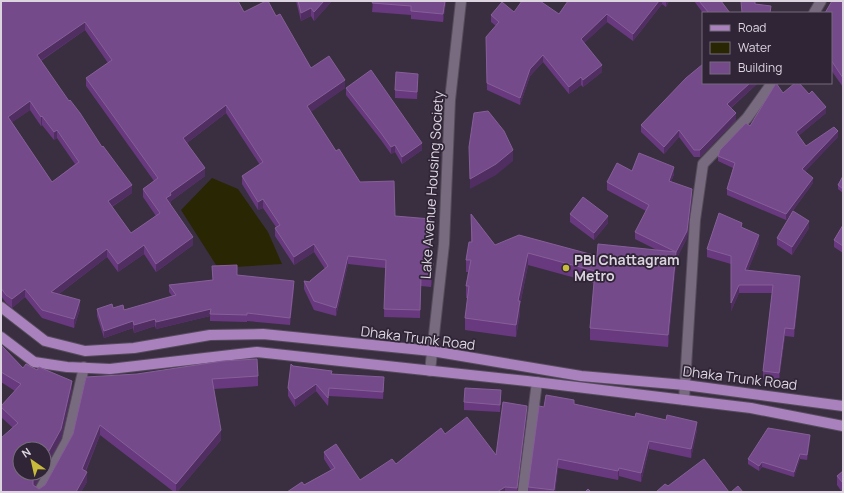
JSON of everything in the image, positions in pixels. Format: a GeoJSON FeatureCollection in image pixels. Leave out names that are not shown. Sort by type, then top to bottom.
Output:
{"type":"FeatureCollection","features":[{"type":"Feature","properties":{"kind":"main road","name":"Dhaka Trunk Road"},"geometry":{"type":"LineString","coordinates":[[1,307],[45,341],[85,351],[134,348],[210,335],[263,334],[432,351],[581,376],[685,385],[843,406]]}},
{"type":"Feature","properties":{"kind":"main road","name":"Dhaka Trunk Road"},"geometry":{"type":"LineString","coordinates":[[1,337],[34,362],[67,367],[110,369],[258,352],[537,382],[751,408],[843,426]]}},
{"type":"Feature","properties":{"kind":"street","name":"Lake Avenue Housing Society"},"geometry":{"type":"LineString","coordinates":[[430,371],[444,244],[450,100],[461,1]]}},
{"type":"Feature","properties":{"kind":"street"},"geometry":{"type":"LineString","coordinates":[[815,12],[821,1]]}},
{"type":"Feature","properties":{"kind":"street"},"geometry":{"type":"LineString","coordinates":[[684,400],[695,220],[703,164],[747,118],[771,84]]}},
{"type":"Feature","properties":{"kind":"street"},"geometry":{"type":"LineString","coordinates":[[39,492],[67,441],[84,367]]}},
{"type":"Feature","properties":{"kind":"street"},"geometry":{"type":"LineString","coordinates":[[523,492],[537,382]]}},
{"type":"Feature","properties":{"kind":"water"},"geometry":{"type":"Polygon","coordinates":[[[212,178],[238,189],[268,232],[282,264],[218,268],[181,210],[212,178]]]}},
{"type":"Feature","properties":{"kind":"building"},"geometry":{"type":"Polygon","coordinates":[[[1,1],[238,1],[244,12],[268,1],[276,16],[280,14],[311,68],[329,56],[345,80],[307,106],[336,151],[339,149],[360,182],[394,181],[395,216],[431,219],[428,262],[433,263],[431,278],[421,277],[420,310],[384,309],[386,260],[348,256],[336,308],[314,301],[304,281],[310,282],[328,266],[314,244],[294,257],[275,228],[280,225],[263,199],[258,202],[242,176],[263,162],[226,105],[183,138],[205,168],[170,193],[171,195],[166,198],[193,237],[156,264],[144,245],[118,264],[107,249],[51,292],[80,300],[74,319],[42,310],[25,289],[12,299],[6,295],[1,288],[1,1]],[[85,22],[37,55],[69,101],[70,100],[80,113],[102,147],[103,146],[132,185],[108,201],[131,233],[160,213],[143,189],[158,178],[86,78],[112,60],[85,22]],[[30,101],[8,117],[52,182],[79,162],[57,130],[54,132],[30,101]]]}},
{"type":"Feature","properties":{"kind":"building"},"geometry":{"type":"Polygon","coordinates":[[[298,1],[324,1],[314,12],[311,8],[301,13],[298,1]]]}},
{"type":"Feature","properties":{"kind":"building"},"geometry":{"type":"Polygon","coordinates":[[[373,1],[445,1],[443,14],[411,11],[411,6],[372,3],[373,1]]]}},
{"type":"Feature","properties":{"kind":"building"},"geometry":{"type":"Polygon","coordinates":[[[522,1],[540,1],[559,14],[568,1],[659,1],[633,34],[607,14],[581,39],[602,65],[583,80],[581,77],[569,87],[543,55],[530,69],[520,98],[487,83],[486,37],[499,22],[491,15],[502,2],[514,12],[522,1]]]}},
{"type":"Feature","properties":{"kind":"building"},"geometry":{"type":"Polygon","coordinates":[[[699,1],[721,1],[729,12],[708,12],[699,1]]]}},
{"type":"Feature","properties":{"kind":"building"},"geometry":{"type":"Polygon","coordinates":[[[741,1],[755,1],[755,4],[771,6],[770,12],[742,12],[741,1]]]}},
{"type":"Feature","properties":{"kind":"building"},"geometry":{"type":"Polygon","coordinates":[[[832,1],[843,1],[843,78],[832,62],[832,12],[826,12],[832,1]]]}},
{"type":"Feature","properties":{"kind":"building"},"geometry":{"type":"Polygon","coordinates":[[[702,65],[702,84],[749,84],[727,104],[736,113],[700,150],[694,150],[679,130],[664,147],[641,125],[686,78],[702,65]]]}},
{"type":"Feature","properties":{"kind":"building"},"geometry":{"type":"Polygon","coordinates":[[[371,70],[422,143],[402,157],[395,145],[391,147],[346,88],[371,70]]]}},
{"type":"Feature","properties":{"kind":"building"},"geometry":{"type":"Polygon","coordinates":[[[396,72],[418,74],[417,92],[395,90],[396,72]]]}},
{"type":"Feature","properties":{"kind":"building"},"geometry":{"type":"Polygon","coordinates":[[[775,84],[783,93],[794,84],[800,84],[809,94],[812,91],[826,107],[796,132],[806,146],[834,127],[838,131],[802,169],[813,178],[786,214],[727,189],[735,163],[718,156],[720,150],[746,123],[750,126],[775,84]]]}},
{"type":"Feature","properties":{"kind":"building"},"geometry":{"type":"Polygon","coordinates":[[[488,111],[504,131],[513,150],[496,164],[470,179],[469,147],[474,113],[488,111]]]}},
{"type":"Feature","properties":{"kind":"building"},"geometry":{"type":"Polygon","coordinates":[[[639,153],[674,167],[669,181],[692,189],[687,231],[676,252],[635,232],[649,205],[607,182],[617,163],[632,171],[639,153]]]}},
{"type":"Feature","properties":{"kind":"building"},"geometry":{"type":"Polygon","coordinates":[[[843,176],[843,189],[838,185],[843,176]]]}},
{"type":"Feature","properties":{"kind":"building"},"geometry":{"type":"Polygon","coordinates":[[[583,197],[608,216],[594,233],[570,214],[583,197]]]}},
{"type":"Feature","properties":{"kind":"building"},"geometry":{"type":"Polygon","coordinates":[[[793,211],[809,221],[792,247],[777,238],[793,211]]]}},
{"type":"Feature","properties":{"kind":"building"},"geometry":{"type":"Polygon","coordinates":[[[719,213],[742,223],[741,227],[759,235],[745,270],[800,276],[794,329],[785,328],[779,373],[763,371],[773,285],[739,285],[731,303],[731,256],[707,249],[719,213]]]}},
{"type":"Feature","properties":{"kind":"building"},"geometry":{"type":"Polygon","coordinates":[[[471,214],[495,245],[519,235],[597,256],[598,244],[676,252],[668,335],[590,328],[595,271],[528,253],[518,301],[520,301],[516,325],[465,318],[469,286],[466,286],[471,260],[466,260],[469,242],[472,242],[471,214]]]}},
{"type":"Feature","properties":{"kind":"building"},"geometry":{"type":"Polygon","coordinates":[[[843,225],[843,246],[834,240],[843,225]]]}},
{"type":"Feature","properties":{"kind":"building"},"geometry":{"type":"Polygon","coordinates":[[[237,265],[237,275],[294,281],[290,318],[247,313],[247,315],[210,314],[211,309],[156,322],[155,319],[134,325],[133,321],[104,331],[97,309],[112,304],[113,308],[123,305],[124,310],[176,295],[169,285],[213,280],[212,266],[237,265]]]}},
{"type":"Feature","properties":{"kind":"building"},"geometry":{"type":"Polygon","coordinates":[[[1,345],[23,368],[26,364],[37,370],[39,367],[72,381],[61,429],[52,445],[52,441],[12,441],[12,481],[33,481],[33,485],[39,489],[45,485],[47,481],[52,481],[52,472],[73,434],[86,377],[137,374],[223,361],[257,359],[258,376],[212,379],[221,430],[176,484],[100,425],[82,469],[87,472],[76,492],[1,492],[1,438],[18,423],[1,406],[21,384],[1,372],[1,345]]]}},
{"type":"Feature","properties":{"kind":"building"},"geometry":{"type":"Polygon","coordinates":[[[291,364],[293,366],[332,371],[331,374],[384,377],[383,392],[329,388],[328,398],[316,384],[295,399],[288,388],[291,364]]]}},
{"type":"Feature","properties":{"kind":"building"},"geometry":{"type":"Polygon","coordinates":[[[465,388],[501,390],[500,405],[464,402],[465,388]]]}},
{"type":"Feature","properties":{"kind":"building"},"geometry":{"type":"Polygon","coordinates":[[[546,395],[574,400],[574,404],[635,417],[636,413],[666,420],[667,415],[697,422],[691,449],[649,441],[641,473],[619,468],[618,471],[558,459],[554,490],[528,487],[539,406],[544,407],[546,395]]]}},
{"type":"Feature","properties":{"kind":"building"},"geometry":{"type":"Polygon","coordinates":[[[503,402],[527,406],[517,488],[505,487],[497,492],[287,492],[302,482],[304,485],[335,468],[324,452],[336,444],[360,480],[392,459],[396,464],[441,428],[445,434],[467,417],[496,455],[503,402]]]}},
{"type":"Feature","properties":{"kind":"building"},"geometry":{"type":"Polygon","coordinates":[[[768,428],[810,435],[807,455],[800,454],[794,472],[762,462],[759,466],[748,459],[768,428]]]}},
{"type":"Feature","properties":{"kind":"building"},"geometry":{"type":"Polygon","coordinates":[[[704,459],[729,492],[656,492],[665,484],[668,486],[704,459]]]}},
{"type":"Feature","properties":{"kind":"building"},"geometry":{"type":"Polygon","coordinates":[[[843,471],[843,483],[837,476],[843,471]]]}},
{"type":"Feature","properties":{"kind":"building"},"geometry":{"type":"Polygon","coordinates":[[[738,486],[743,492],[731,492],[738,486]]]}},
{"type":"Feature","properties":{"kind":"place","name":"PBI Chattagram Metro"},"geometry":{"type":"Point","coordinates":[566,268]}}]}
